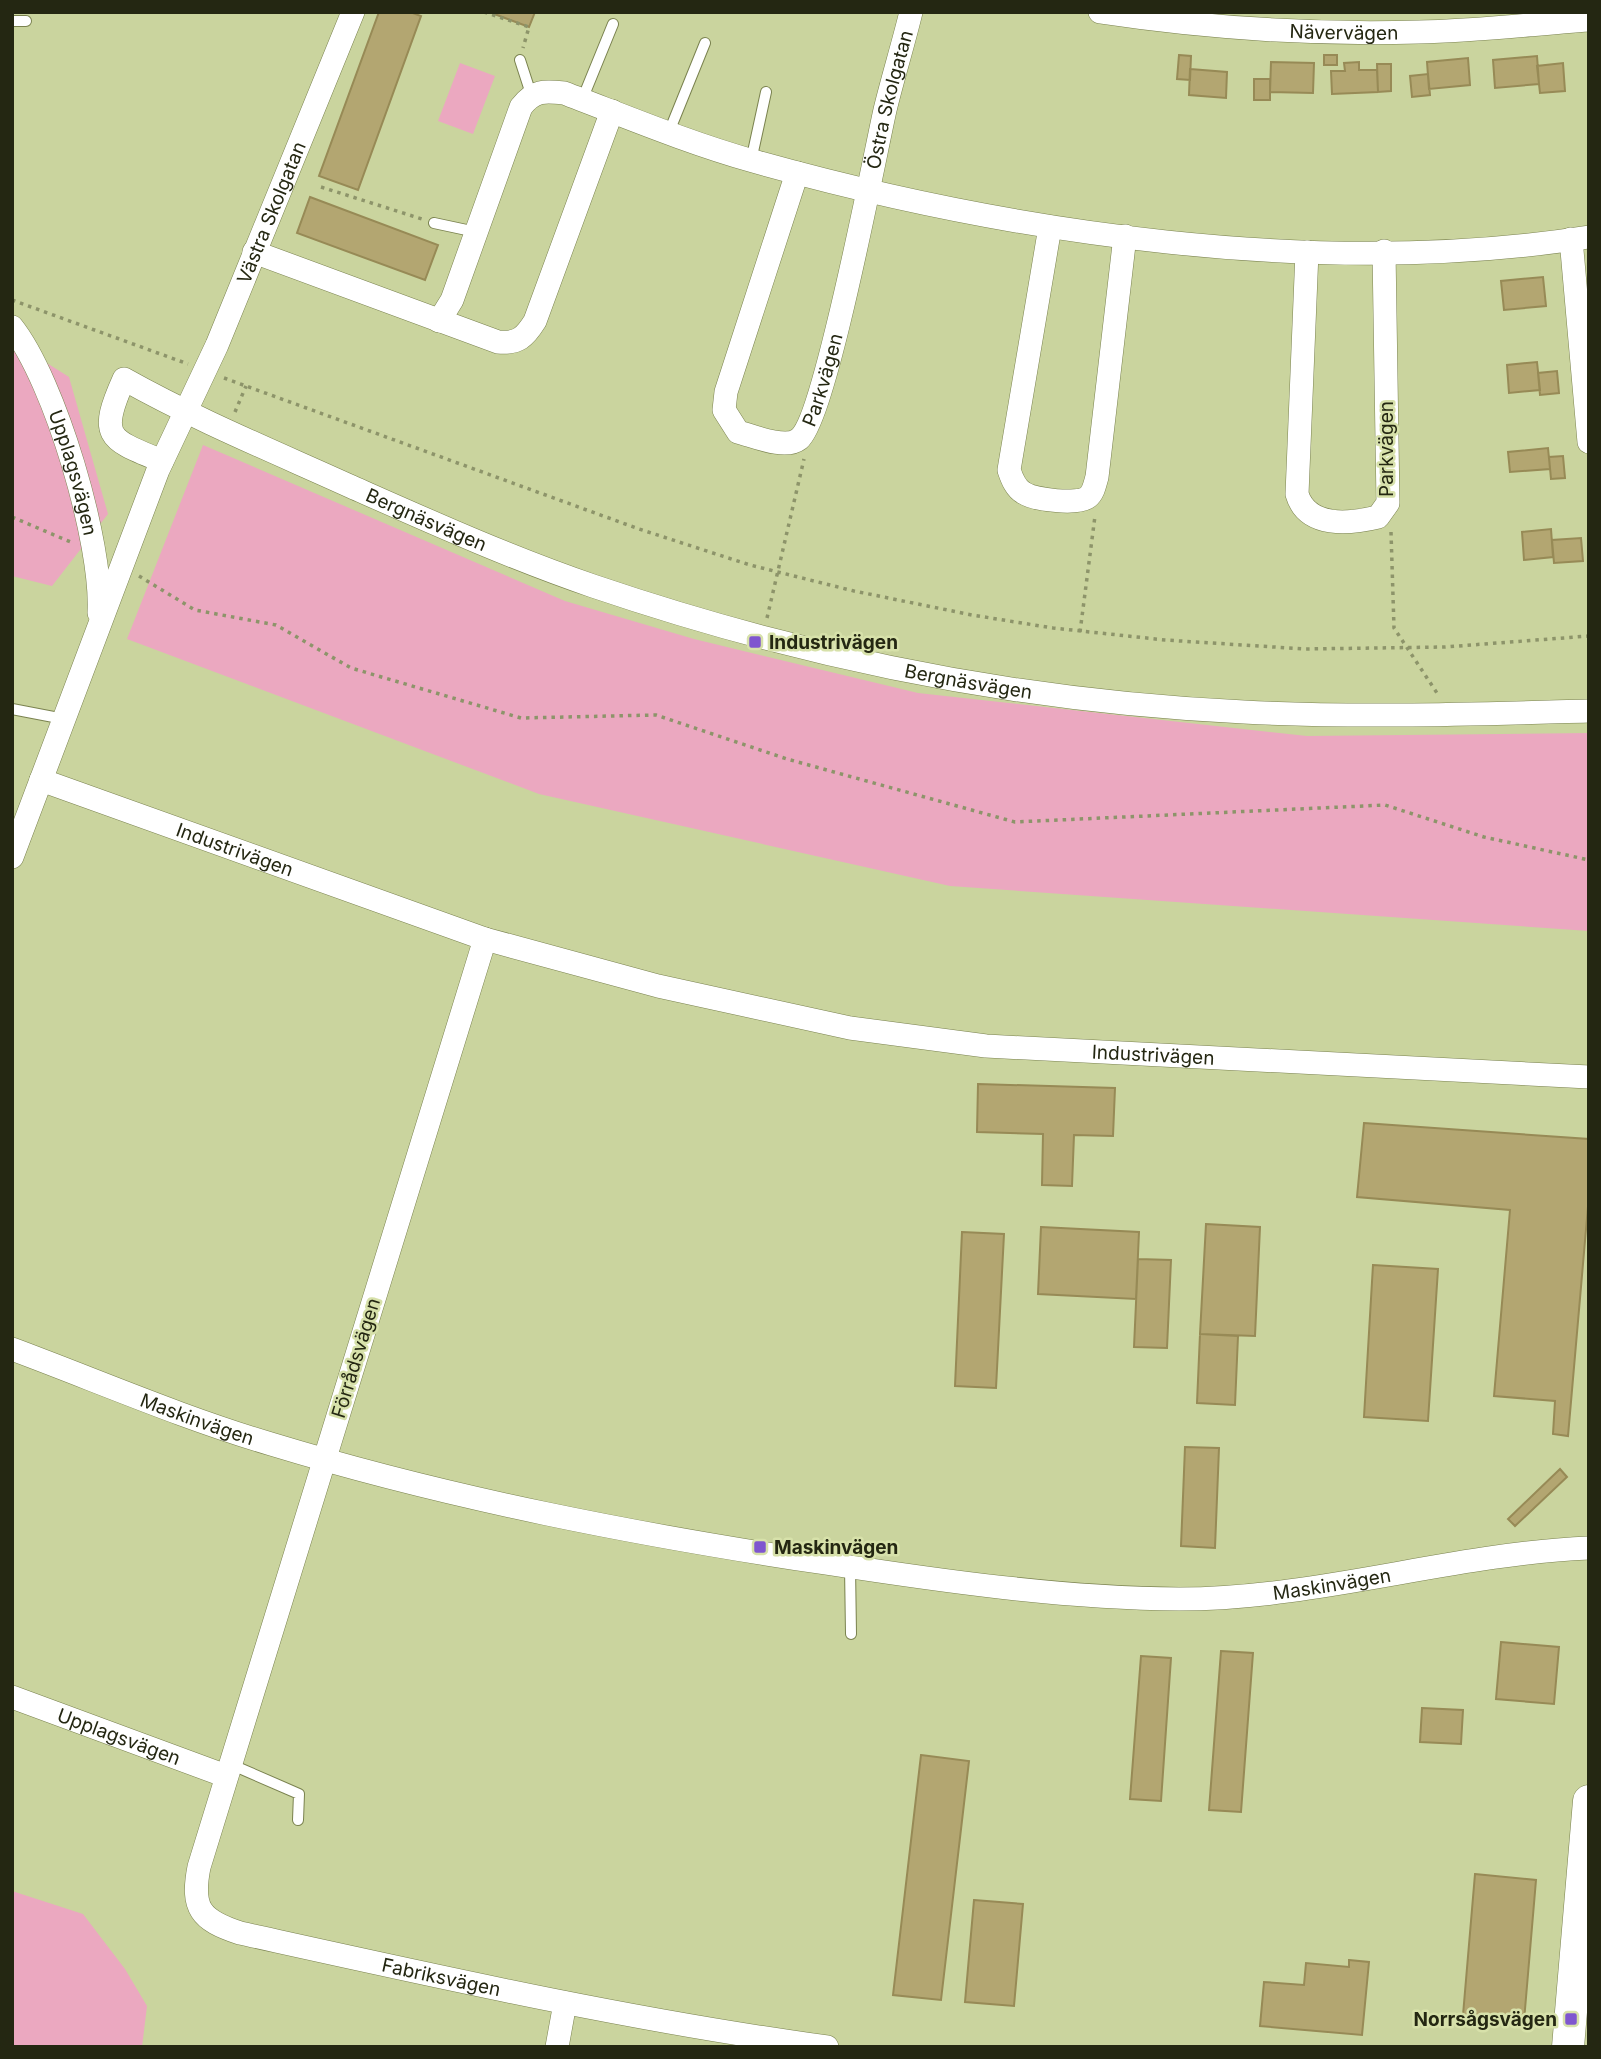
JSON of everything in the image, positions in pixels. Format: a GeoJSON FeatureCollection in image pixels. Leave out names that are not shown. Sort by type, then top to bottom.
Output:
{"type":"FeatureCollection","features":[{"type":"Feature","properties":{"kind":"street","name":"Västra Skolgatan"},"geometry":{"type":"LineString","coordinates":[[186,412],[353,12]]}},
{"type":"Feature","properties":{"kind":"street","name":"Östra Skolgatan"},"geometry":{"type":"LineString","coordinates":[[868,188],[885,108],[911,12]]}},
{"type":"Feature","properties":{"kind":"street","name":"Nävervägen"},"geometry":{"type":"LineString","coordinates":[[1100,12],[1234,29],[1324,32],[1421,32],[1575,18]]}},
{"type":"Feature","properties":{"kind":"street"},"geometry":{"type":"LineString","coordinates":[[439,321],[452,300],[521,107],[531,94],[545,91],[565,93],[751,161],[990,217],[1051,227],[1307,252],[1432,251],[1580,238],[1589,442]]}},
{"type":"Feature","properties":{"kind":"street"},"geometry":{"type":"LineString","coordinates":[[254,252],[439,321],[498,342],[512,344],[526,336],[536,321],[612,111]]}},
{"type":"Feature","properties":{"kind":"street","name":"Parkvägen"},"geometry":{"type":"LineString","coordinates":[[797,173],[726,392],[723,410],[738,432],[789,444],[799,440],[810,426],[868,188]]}},
{"type":"Feature","properties":{"kind":"street"},"geometry":{"type":"LineString","coordinates":[[1051,227],[1009,470],[1024,494],[1067,501],[1087,498],[1092,493],[1097,477],[1125,236]]}},
{"type":"Feature","properties":{"kind":"street","name":"Parkvägen"},"geometry":{"type":"LineString","coordinates":[[1307,252],[1297,494],[1310,516],[1355,521],[1378,517],[1388,503],[1384,251]]}},
{"type":"Feature","properties":{"kind":"street","name":"Upplagsvägen"},"geometry":{"type":"LineString","coordinates":[[12,327],[32,354],[48,393],[96,553],[100,584],[98,630]]}},
{"type":"Feature","properties":{"kind":"street","name":"Bergnäsvägen"},"geometry":{"type":"LineString","coordinates":[[162,461],[119,442],[112,434],[109,424],[111,410],[124,379],[186,412],[492,547],[589,585],[762,637],[945,678],[1144,704],[1255,713],[1446,714],[1589,711]]}},
{"type":"Feature","properties":{"kind":"street"},"geometry":{"type":"LineString","coordinates":[[162,461],[186,412]]}},
{"type":"Feature","properties":{"kind":"street","name":"Upplagsvägen"},"geometry":{"type":"LineString","coordinates":[[12,857],[162,461]]}},
{"type":"Feature","properties":{"kind":"street","name":"Industrivägen"},"geometry":{"type":"LineString","coordinates":[[41,780],[485,940],[658,986],[850,1028],[986,1046],[1589,1077]]}},
{"type":"Feature","properties":{"kind":"street","name":"Förrådsvägen"},"geometry":{"type":"LineString","coordinates":[[228,1770],[485,940]]}},
{"type":"Feature","properties":{"kind":"street","name":"Maskinvägen"},"geometry":{"type":"LineString","coordinates":[[12,1349],[268,1443],[324,1459],[625,1531],[850,1567],[1017,1589],[1182,1599],[1277,1593],[1447,1564],[1551,1549],[1589,1548]]}},
{"type":"Feature","properties":{"kind":"street","name":"Upplagsvägen"},"geometry":{"type":"LineString","coordinates":[[12,1697],[228,1770]]}},
{"type":"Feature","properties":{"kind":"street","name":"Fabriksvägen"},"geometry":{"type":"LineString","coordinates":[[228,1770],[196,1884],[196,1903],[206,1918],[240,1933],[565,2003],[707,2031],[827,2047]]}},
{"type":"Feature","properties":{"kind":"street"},"geometry":{"type":"LineString","coordinates":[[1568,2047],[1589,1801]]}},
{"type":"Feature","properties":{"kind":"street"},"geometry":{"type":"LineString","coordinates":[[557,2047],[565,2003]]}},
{"type":"Feature","properties":{"kind":"lane"},"geometry":{"type":"LineString","coordinates":[[12,21],[26,21]]}},
{"type":"Feature","properties":{"kind":"lane"},"geometry":{"type":"LineString","coordinates":[[582,100],[612,24]]}},
{"type":"Feature","properties":{"kind":"lane"},"geometry":{"type":"LineString","coordinates":[[668,132],[705,43]]}},
{"type":"Feature","properties":{"kind":"lane"},"geometry":{"type":"LineString","coordinates":[[520,60],[531,94]]}},
{"type":"Feature","properties":{"kind":"lane"},"geometry":{"type":"LineString","coordinates":[[751,161],[766,92]]}},
{"type":"Feature","properties":{"kind":"lane"},"geometry":{"type":"LineString","coordinates":[[434,223],[476,232]]}},
{"type":"Feature","properties":{"kind":"lane"},"geometry":{"type":"LineString","coordinates":[[12,709],[64,719]]}},
{"type":"Feature","properties":{"kind":"lane"},"geometry":{"type":"LineString","coordinates":[[850,1567],[851,1634]]}},
{"type":"Feature","properties":{"kind":"lane"},"geometry":{"type":"LineString","coordinates":[[228,1770],[299,1794],[298,1820]]}},
{"type":"Feature","properties":{"kind":"path"},"geometry":{"type":"LineString","coordinates":[[484,12],[529,27],[520,60]]}},
{"type":"Feature","properties":{"kind":"path"},"geometry":{"type":"LineString","coordinates":[[321,187],[434,223]]}},
{"type":"Feature","properties":{"kind":"path"},"geometry":{"type":"LineString","coordinates":[[12,300],[639,529],[776,572],[893,599],[1080,632],[1305,649],[1405,648],[1589,636]]}},
{"type":"Feature","properties":{"kind":"path"},"geometry":{"type":"LineString","coordinates":[[762,637],[805,456],[799,440]]}},
{"type":"Feature","properties":{"kind":"path"},"geometry":{"type":"LineString","coordinates":[[1080,632],[1095,512],[1087,498]]}},
{"type":"Feature","properties":{"kind":"path"},"geometry":{"type":"LineString","coordinates":[[12,517],[96,553]]}},
{"type":"Feature","properties":{"kind":"path"},"geometry":{"type":"LineString","coordinates":[[1378,517],[1391,530],[1394,628],[1405,648],[1434,687],[1446,714]]}},
{"type":"Feature","properties":{"kind":"path"},"geometry":{"type":"LineString","coordinates":[[122,566],[195,610],[276,625],[351,668],[521,718],[656,715],[788,759],[1015,822],[1385,805],[1484,837],[1589,860]]}},
{"type":"Feature","properties":{"kind":"shaded area"},"geometry":{"type":"Polygon","coordinates":[[[460,63],[495,76],[473,134],[438,121],[460,63]]]}},
{"type":"Feature","properties":{"kind":"shaded area"},"geometry":{"type":"Polygon","coordinates":[[[12,341],[69,377],[108,514],[52,586],[12,576],[12,341]]]}},
{"type":"Feature","properties":{"kind":"shaded area"},"geometry":{"type":"Polygon","coordinates":[[[203,445],[565,601],[694,639],[918,693],[1307,736],[1589,733],[1589,931],[950,886],[539,794],[127,639],[203,445]]]}},
{"type":"Feature","properties":{"kind":"shaded area"},"geometry":{"type":"Polygon","coordinates":[[[12,1891],[83,1914],[125,1969],[147,2006],[142,2047],[12,2047],[12,1891]]]}},
{"type":"Feature","properties":{"kind":"building"},"geometry":{"type":"Polygon","coordinates":[[[379,12],[410,12],[421,16],[358,190],[319,176],[379,12]]]}},
{"type":"Feature","properties":{"kind":"building"},"geometry":{"type":"Polygon","coordinates":[[[489,12],[535,12],[529,27],[489,12]]]}},
{"type":"Feature","properties":{"kind":"building"},"geometry":{"type":"Polygon","coordinates":[[[1179,55],[1191,56],[1190,80],[1177,79],[1179,55]]]}},
{"type":"Feature","properties":{"kind":"building"},"geometry":{"type":"Polygon","coordinates":[[[1324,55],[1337,55],[1337,65],[1324,65],[1324,55]]]}},
{"type":"Feature","properties":{"kind":"building"},"geometry":{"type":"Polygon","coordinates":[[[1537,56],[1539,84],[1495,88],[1493,60],[1537,56]]]}},
{"type":"Feature","properties":{"kind":"building"},"geometry":{"type":"Polygon","coordinates":[[[1468,58],[1470,85],[1429,89],[1427,62],[1468,58]]]}},
{"type":"Feature","properties":{"kind":"building"},"geometry":{"type":"Polygon","coordinates":[[[1271,62],[1314,63],[1313,93],[1270,92],[1271,62]]]}},
{"type":"Feature","properties":{"kind":"building"},"geometry":{"type":"Polygon","coordinates":[[[1359,62],[1359,70],[1377,70],[1378,92],[1332,94],[1331,71],[1345,71],[1344,63],[1359,62]]]}},
{"type":"Feature","properties":{"kind":"building"},"geometry":{"type":"Polygon","coordinates":[[[1563,63],[1565,91],[1540,93],[1537,66],[1563,63]]]}},
{"type":"Feature","properties":{"kind":"building"},"geometry":{"type":"Polygon","coordinates":[[[1377,64],[1391,64],[1391,91],[1378,92],[1377,64]]]}},
{"type":"Feature","properties":{"kind":"building"},"geometry":{"type":"Polygon","coordinates":[[[1190,69],[1227,72],[1226,98],[1189,95],[1190,69]]]}},
{"type":"Feature","properties":{"kind":"building"},"geometry":{"type":"Polygon","coordinates":[[[1428,74],[1430,95],[1412,97],[1410,76],[1428,74]]]}},
{"type":"Feature","properties":{"kind":"building"},"geometry":{"type":"Polygon","coordinates":[[[1254,79],[1270,79],[1270,100],[1254,100],[1254,79]]]}},
{"type":"Feature","properties":{"kind":"building"},"geometry":{"type":"Polygon","coordinates":[[[310,197],[438,245],[425,280],[297,233],[310,197]]]}},
{"type":"Feature","properties":{"kind":"building"},"geometry":{"type":"Polygon","coordinates":[[[1543,277],[1546,306],[1504,310],[1501,281],[1543,277]]]}},
{"type":"Feature","properties":{"kind":"building"},"geometry":{"type":"Polygon","coordinates":[[[1537,362],[1540,390],[1509,393],[1507,365],[1537,362]]]}},
{"type":"Feature","properties":{"kind":"building"},"geometry":{"type":"Polygon","coordinates":[[[1557,371],[1559,393],[1540,395],[1538,373],[1557,371]]]}},
{"type":"Feature","properties":{"kind":"building"},"geometry":{"type":"Polygon","coordinates":[[[1548,448],[1550,469],[1510,472],[1508,452],[1548,448]]]}},
{"type":"Feature","properties":{"kind":"building"},"geometry":{"type":"Polygon","coordinates":[[[1563,456],[1565,478],[1551,479],[1549,457],[1563,456]]]}},
{"type":"Feature","properties":{"kind":"building"},"geometry":{"type":"Polygon","coordinates":[[[1551,529],[1553,557],[1524,560],[1522,532],[1551,529]]]}},
{"type":"Feature","properties":{"kind":"building"},"geometry":{"type":"Polygon","coordinates":[[[1581,538],[1583,561],[1554,563],[1552,540],[1581,538]]]}},
{"type":"Feature","properties":{"kind":"building"},"geometry":{"type":"Polygon","coordinates":[[[978,1084],[1115,1088],[1113,1136],[1074,1135],[1072,1186],[1042,1185],[1043,1134],[977,1132],[978,1084]]]}},
{"type":"Feature","properties":{"kind":"building"},"geometry":{"type":"Polygon","coordinates":[[[1364,1123],[1589,1139],[1589,1195],[1568,1436],[1553,1434],[1555,1401],[1494,1396],[1510,1210],[1357,1197],[1364,1123]]]}},
{"type":"Feature","properties":{"kind":"building"},"geometry":{"type":"Polygon","coordinates":[[[1206,1224],[1260,1227],[1255,1336],[1200,1334],[1206,1224]]]}},
{"type":"Feature","properties":{"kind":"building"},"geometry":{"type":"Polygon","coordinates":[[[1041,1227],[1139,1232],[1136,1299],[1038,1294],[1041,1227]]]}},
{"type":"Feature","properties":{"kind":"building"},"geometry":{"type":"Polygon","coordinates":[[[962,1232],[1004,1234],[996,1388],[955,1386],[962,1232]]]}},
{"type":"Feature","properties":{"kind":"building"},"geometry":{"type":"Polygon","coordinates":[[[1138,1259],[1171,1260],[1167,1348],[1134,1347],[1138,1259]]]}},
{"type":"Feature","properties":{"kind":"building"},"geometry":{"type":"Polygon","coordinates":[[[1373,1265],[1438,1269],[1428,1421],[1364,1417],[1373,1265]]]}},
{"type":"Feature","properties":{"kind":"building"},"geometry":{"type":"Polygon","coordinates":[[[1200,1334],[1238,1336],[1235,1405],[1197,1403],[1200,1334]]]}},
{"type":"Feature","properties":{"kind":"building"},"geometry":{"type":"Polygon","coordinates":[[[1185,1447],[1219,1448],[1215,1548],[1181,1546],[1185,1447]]]}},
{"type":"Feature","properties":{"kind":"building"},"geometry":{"type":"Polygon","coordinates":[[[1560,1469],[1567,1477],[1515,1526],[1508,1519],[1560,1469]]]}},
{"type":"Feature","properties":{"kind":"building"},"geometry":{"type":"Polygon","coordinates":[[[1501,1642],[1559,1647],[1554,1704],[1496,1699],[1501,1642]]]}},
{"type":"Feature","properties":{"kind":"building"},"geometry":{"type":"Polygon","coordinates":[[[1221,1651],[1253,1653],[1241,1812],[1209,1810],[1221,1651]]]}},
{"type":"Feature","properties":{"kind":"building"},"geometry":{"type":"Polygon","coordinates":[[[1141,1656],[1171,1658],[1161,1801],[1130,1799],[1141,1656]]]}},
{"type":"Feature","properties":{"kind":"building"},"geometry":{"type":"Polygon","coordinates":[[[1422,1708],[1463,1710],[1461,1744],[1420,1742],[1422,1708]]]}},
{"type":"Feature","properties":{"kind":"building"},"geometry":{"type":"Polygon","coordinates":[[[921,1755],[969,1761],[941,2000],[893,1995],[921,1755]]]}},
{"type":"Feature","properties":{"kind":"building"},"geometry":{"type":"Polygon","coordinates":[[[1475,1874],[1536,1880],[1524,2021],[1463,2015],[1475,1874]]]}},
{"type":"Feature","properties":{"kind":"building"},"geometry":{"type":"Polygon","coordinates":[[[974,1900],[1023,1904],[1014,2006],[965,2002],[974,1900]]]}},
{"type":"Feature","properties":{"kind":"building"},"geometry":{"type":"Polygon","coordinates":[[[1349,1960],[1369,1962],[1362,2035],[1260,2026],[1264,1982],[1304,1985],[1306,1963],[1349,1967],[1349,1960]]]}},
{"type":"Feature","properties":{"kind":"place","name":"Industrivägen"},"geometry":{"type":"Point","coordinates":[755,642]}},
{"type":"Feature","properties":{"kind":"place","name":"Maskinvägen"},"geometry":{"type":"Point","coordinates":[760,1547]}},
{"type":"Feature","properties":{"kind":"place","name":"Norrsågsvägen"},"geometry":{"type":"Point","coordinates":[1571,2019]}}]}
